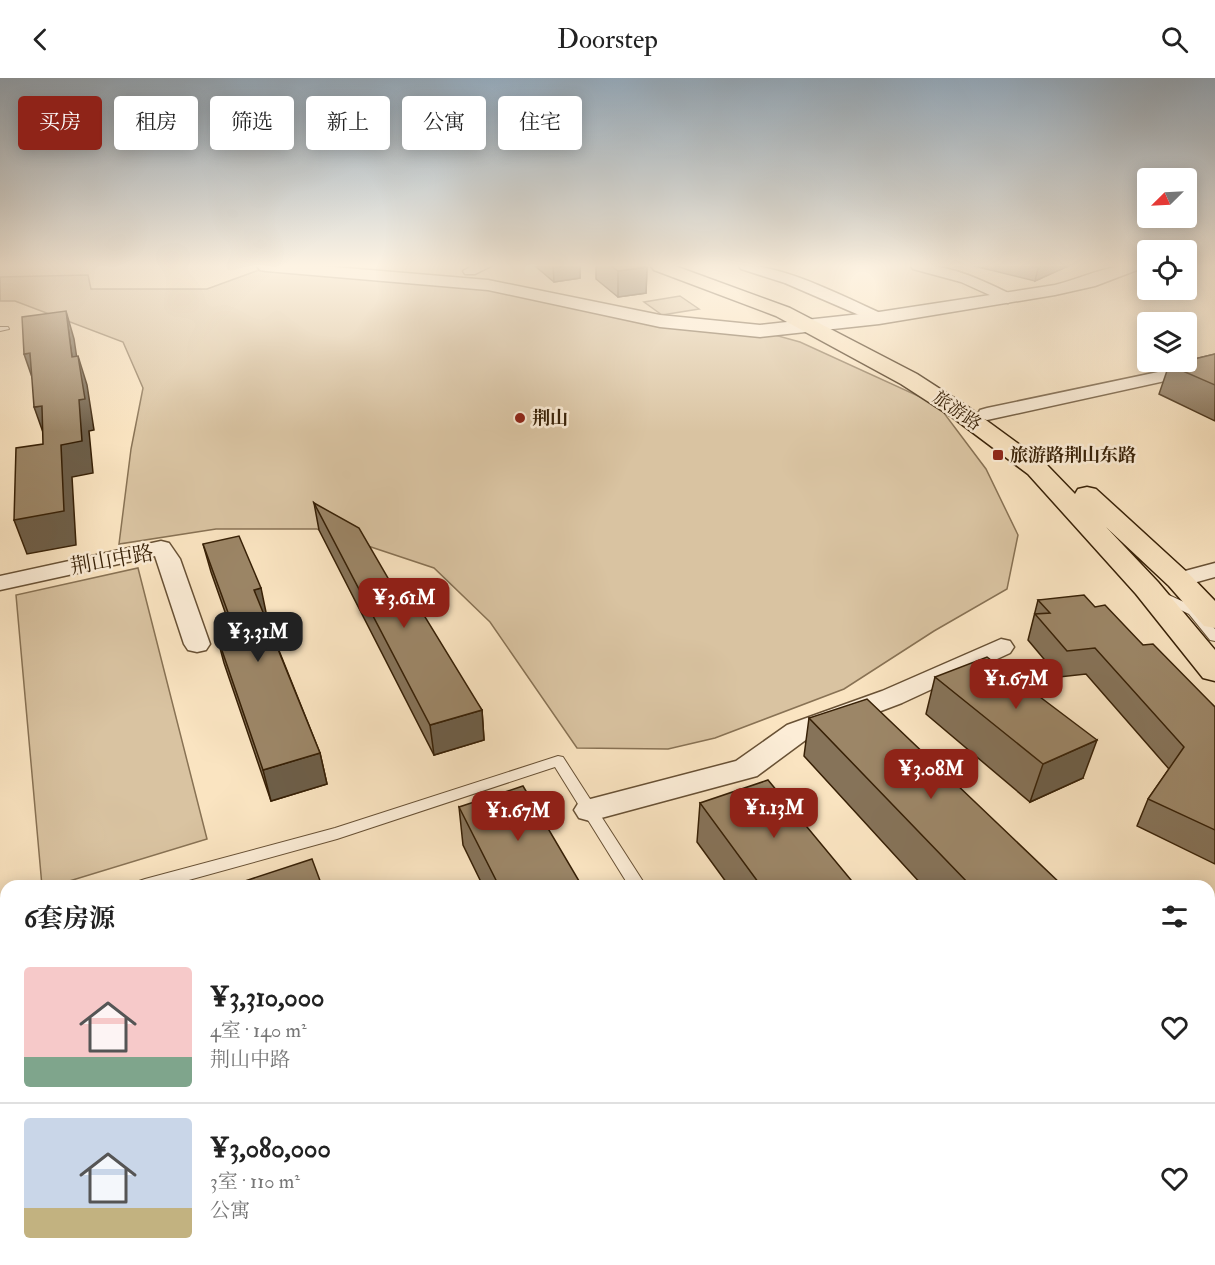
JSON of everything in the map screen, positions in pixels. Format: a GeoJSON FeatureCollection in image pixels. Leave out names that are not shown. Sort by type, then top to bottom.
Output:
{"type":"FeatureCollection","features":[{"type":"Feature","properties":{"kind":"main road","name":"旅游路"},"geometry":{"type":"LineString","coordinates":[[810,321],[821,325],[960,412],[1037,469],[1147,588],[1215,671]]}},
{"type":"Feature","properties":{"kind":"main road","name":"旅游路"},"geometry":{"type":"LineString","coordinates":[[812,321],[908,364],[1032,444],[1179,580],[1204,615]]}},
{"type":"Feature","properties":{"kind":"street"},"geometry":{"type":"LineString","coordinates":[[664,321],[760,331],[851,321]]}},
{"type":"Feature","properties":{"kind":"street"},"geometry":{"type":"LineString","coordinates":[[987,414],[1215,365]]}},
{"type":"Feature","properties":{"kind":"street","name":"荆山中路"},"geometry":{"type":"LineString","coordinates":[[0,583],[161,548],[168,559],[197,644]]}},
{"type":"Feature","properties":{"kind":"street"},"geometry":{"type":"LineString","coordinates":[[1179,580],[1215,570]]}},
{"type":"Feature","properties":{"kind":"street"},"geometry":{"type":"LineString","coordinates":[[590,810],[746,769],[798,732],[892,697],[1001,647]]}},
{"type":"Feature","properties":{"kind":"lane"},"geometry":{"type":"LineString","coordinates":[[1147,588],[1204,615],[1215,637]]}},
{"type":"Feature","properties":{"kind":"lane"},"geometry":{"type":"LineString","coordinates":[[167,880],[337,833],[558,761],[634,880]]}},
{"type":"Feature","properties":{"kind":"shaded area"},"geometry":{"type":"Polygon","coordinates":[[[69,321],[664,321],[760,331],[800,342],[938,405],[986,469],[1018,535],[1007,589],[934,631],[844,689],[715,738],[668,749],[577,748],[490,622],[434,568],[317,529],[216,529],[119,544],[131,449],[143,388],[123,342],[69,321]]]}},
{"type":"Feature","properties":{"kind":"shaded area"},"geometry":{"type":"Polygon","coordinates":[[[138,568],[207,839],[73,880],[41,880],[16,595],[138,568]]]}},
{"type":"Feature","properties":{"kind":"building"},"geometry":{"type":"Polygon","coordinates":[[[22,321],[67,321],[72,357],[78,356],[85,399],[79,400],[82,441],[61,445],[64,511],[14,520],[16,448],[43,444],[42,406],[34,407],[30,353],[24,354],[22,321]]]}},
{"type":"Feature","properties":{"kind":"building"},"geometry":{"type":"Polygon","coordinates":[[[1215,354],[1215,385],[1185,372],[1197,372],[1197,358],[1215,354]]]}},
{"type":"Feature","properties":{"kind":"building"},"geometry":{"type":"Polygon","coordinates":[[[314,503],[359,528],[396,592],[408,589],[482,710],[430,725],[314,503]]]}},
{"type":"Feature","properties":{"kind":"building"},"geometry":{"type":"Polygon","coordinates":[[[239,536],[261,588],[254,590],[320,753],[263,770],[216,633],[234,629],[203,544],[239,536]]]}},
{"type":"Feature","properties":{"kind":"building"},"geometry":{"type":"Polygon","coordinates":[[[1084,595],[1095,607],[1105,605],[1143,645],[1153,644],[1215,707],[1215,830],[1148,799],[1184,747],[1095,648],[1067,651],[1035,614],[1050,613],[1038,600],[1084,595]]]}},
{"type":"Feature","properties":{"kind":"building"},"geometry":{"type":"Polygon","coordinates":[[[987,657],[1097,740],[1043,764],[935,677],[987,657]]]}},
{"type":"Feature","properties":{"kind":"building"},"geometry":{"type":"Polygon","coordinates":[[[867,699],[1057,880],[965,880],[809,718],[867,699]]]}},
{"type":"Feature","properties":{"kind":"building"},"geometry":{"type":"Polygon","coordinates":[[[768,780],[851,880],[757,880],[700,803],[768,780]]]}},
{"type":"Feature","properties":{"kind":"building"},"geometry":{"type":"Polygon","coordinates":[[[523,786],[578,880],[496,880],[459,807],[523,786]]]}},
{"type":"Feature","properties":{"kind":"building"},"geometry":{"type":"Polygon","coordinates":[[[312,859],[320,880],[248,880],[312,859]]]}},
{"type":"Feature","properties":{"kind":"place","name":"荆山"},"geometry":{"type":"Point","coordinates":[520,418]}},
{"type":"Feature","properties":{"kind":"place","name":"旅游路荆山东路"},"geometry":{"type":"Point","coordinates":[998,455]}}]}
